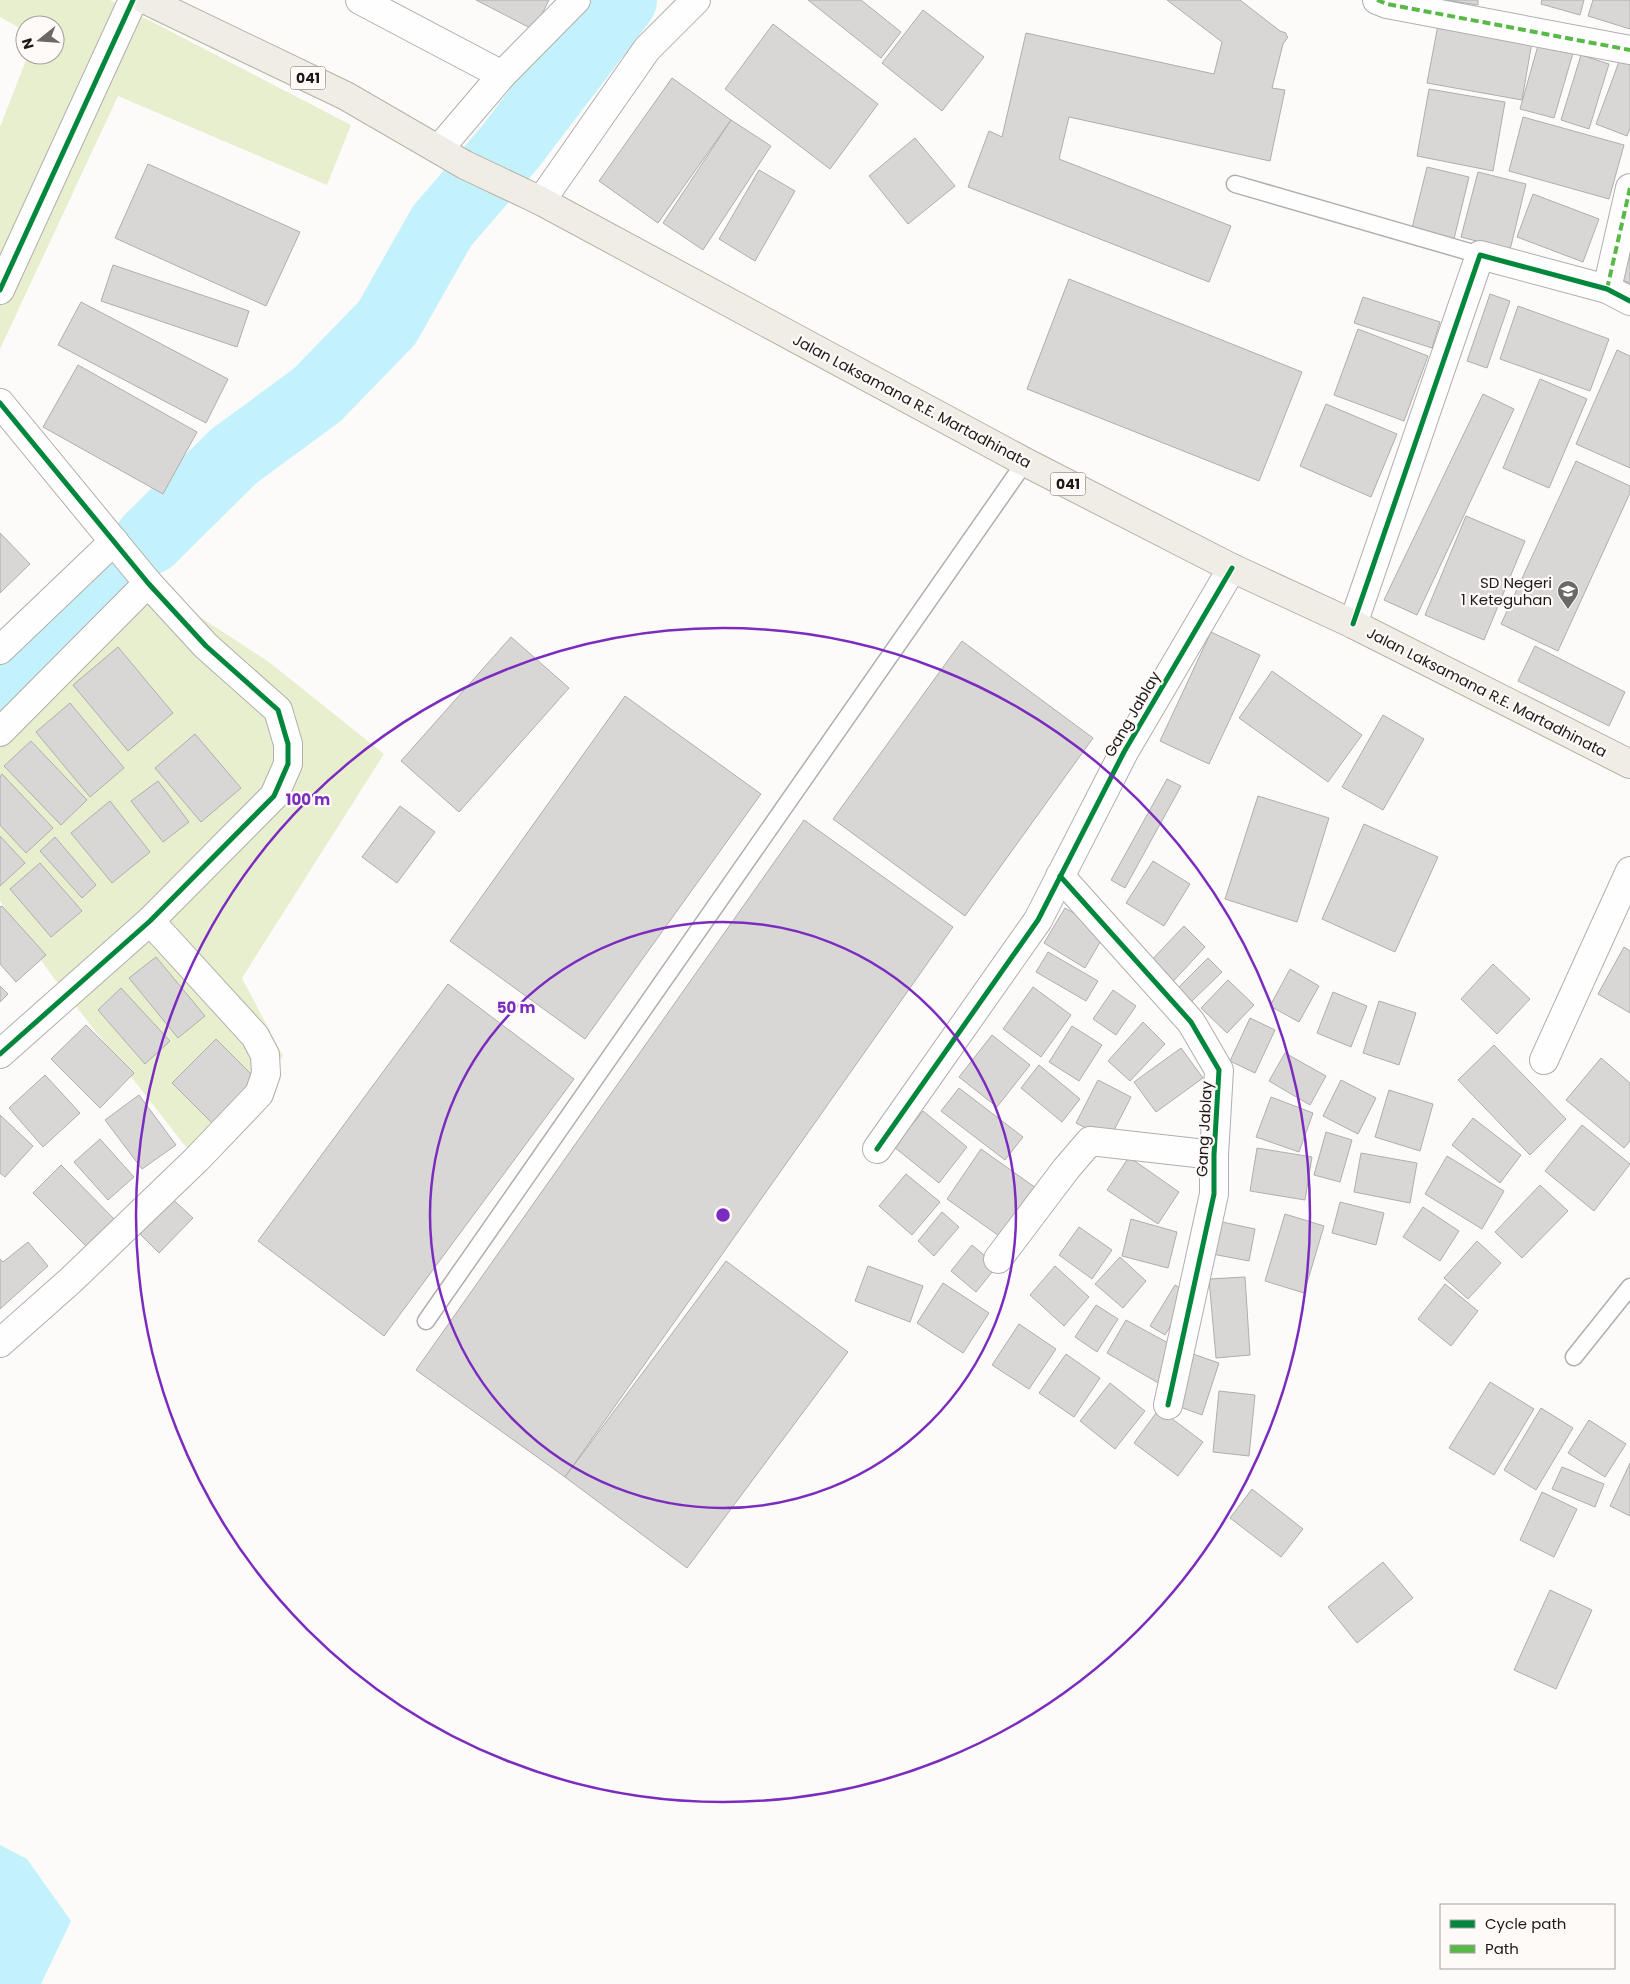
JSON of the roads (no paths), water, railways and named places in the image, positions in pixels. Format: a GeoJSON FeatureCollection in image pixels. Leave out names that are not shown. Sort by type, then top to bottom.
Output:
{"type":"FeatureCollection","features":[{"type":"Feature","properties":{"kind":"main road","name":"041"},"geometry":{"type":"LineString","coordinates":[[146,0],[346,96],[439,149]]}},
{"type":"Feature","properties":{"kind":"main road","name":"Jalan Laksamana R.E. Martadhinata"},"geometry":{"type":"LineString","coordinates":[[439,149],[465,166],[540,201],[1025,462],[1232,568],[1354,624],[1630,764]]}},
{"type":"Feature","properties":{"kind":"street"},"geometry":{"type":"LineString","coordinates":[[0,290],[134,0]]}},
{"type":"Feature","properties":{"kind":"street"},"geometry":{"type":"LineString","coordinates":[[360,0],[502,75]]}},
{"type":"Feature","properties":{"kind":"street"},"geometry":{"type":"LineString","coordinates":[[439,149],[502,75],[576,0]]}},
{"type":"Feature","properties":{"kind":"street"},"geometry":{"type":"LineString","coordinates":[[540,201],[648,49],[696,0]]}},
{"type":"Feature","properties":{"kind":"street"},"geometry":{"type":"LineString","coordinates":[[1377,0],[1387,4],[1630,50]]}},
{"type":"Feature","properties":{"kind":"street"},"geometry":{"type":"LineString","coordinates":[[1354,624],[1480,255],[1618,295],[1630,188]]}},
{"type":"Feature","properties":{"kind":"street"},"geometry":{"type":"LineString","coordinates":[[0,403],[148,583],[206,646],[278,710],[288,744],[288,764],[274,796],[150,921],[0,1054]]}},
{"type":"Feature","properties":{"kind":"street"},"geometry":{"type":"LineString","coordinates":[[0,650],[114,541]]}},
{"type":"Feature","properties":{"kind":"street","name":"Gang Jablay"},"geometry":{"type":"LineString","coordinates":[[877,1149],[1038,920],[1124,752],[1232,568]]}},
{"type":"Feature","properties":{"kind":"street"},"geometry":{"type":"LineString","coordinates":[[0,732],[148,583]]}},
{"type":"Feature","properties":{"kind":"street"},"geometry":{"type":"LineString","coordinates":[[1544,1060],[1630,871]]}},
{"type":"Feature","properties":{"kind":"street","name":"Gang Jablay"},"geometry":{"type":"LineString","coordinates":[[1060,876],[1191,1022],[1219,1070],[1214,1155],[1214,1194],[1168,1405]]}},
{"type":"Feature","properties":{"kind":"street"},"geometry":{"type":"LineString","coordinates":[[0,1343],[70,1281],[197,1160],[259,1094],[266,1074],[265,1055],[255,1036],[150,921]]}},
{"type":"Feature","properties":{"kind":"street"},"geometry":{"type":"LineString","coordinates":[[998,1259],[1066,1169],[1090,1141],[1214,1155]]}},
{"type":"Feature","properties":{"kind":"lane"},"geometry":{"type":"LineString","coordinates":[[1235,184],[1480,255]]}},
{"type":"Feature","properties":{"kind":"lane"},"geometry":{"type":"LineString","coordinates":[[426,1321],[1025,462]]}},
{"type":"Feature","properties":{"kind":"lane"},"geometry":{"type":"LineString","coordinates":[[1574,1357],[1630,1287]]}},
{"type":"Feature","properties":{"kind":"water"},"geometry":{"type":"Polygon","coordinates":[[[0,1845],[27,1859],[71,1921],[41,1984],[0,1984],[0,1845]]]}},
{"type":"Feature","properties":{"kind":"waterway"},"geometry":{"type":"LineString","coordinates":[[149,540],[234,456],[317,395],[387,323],[442,226],[510,147],[622,0]]}},
{"type":"Feature","properties":{"kind":"waterway"},"geometry":{"type":"LineString","coordinates":[[0,696],[125,564]]}},
{"type":"Feature","properties":{"kind":"place","name":"SD Negeri 1 Keteguhan"},"geometry":{"type":"Point","coordinates":[1568,610]}}]}
